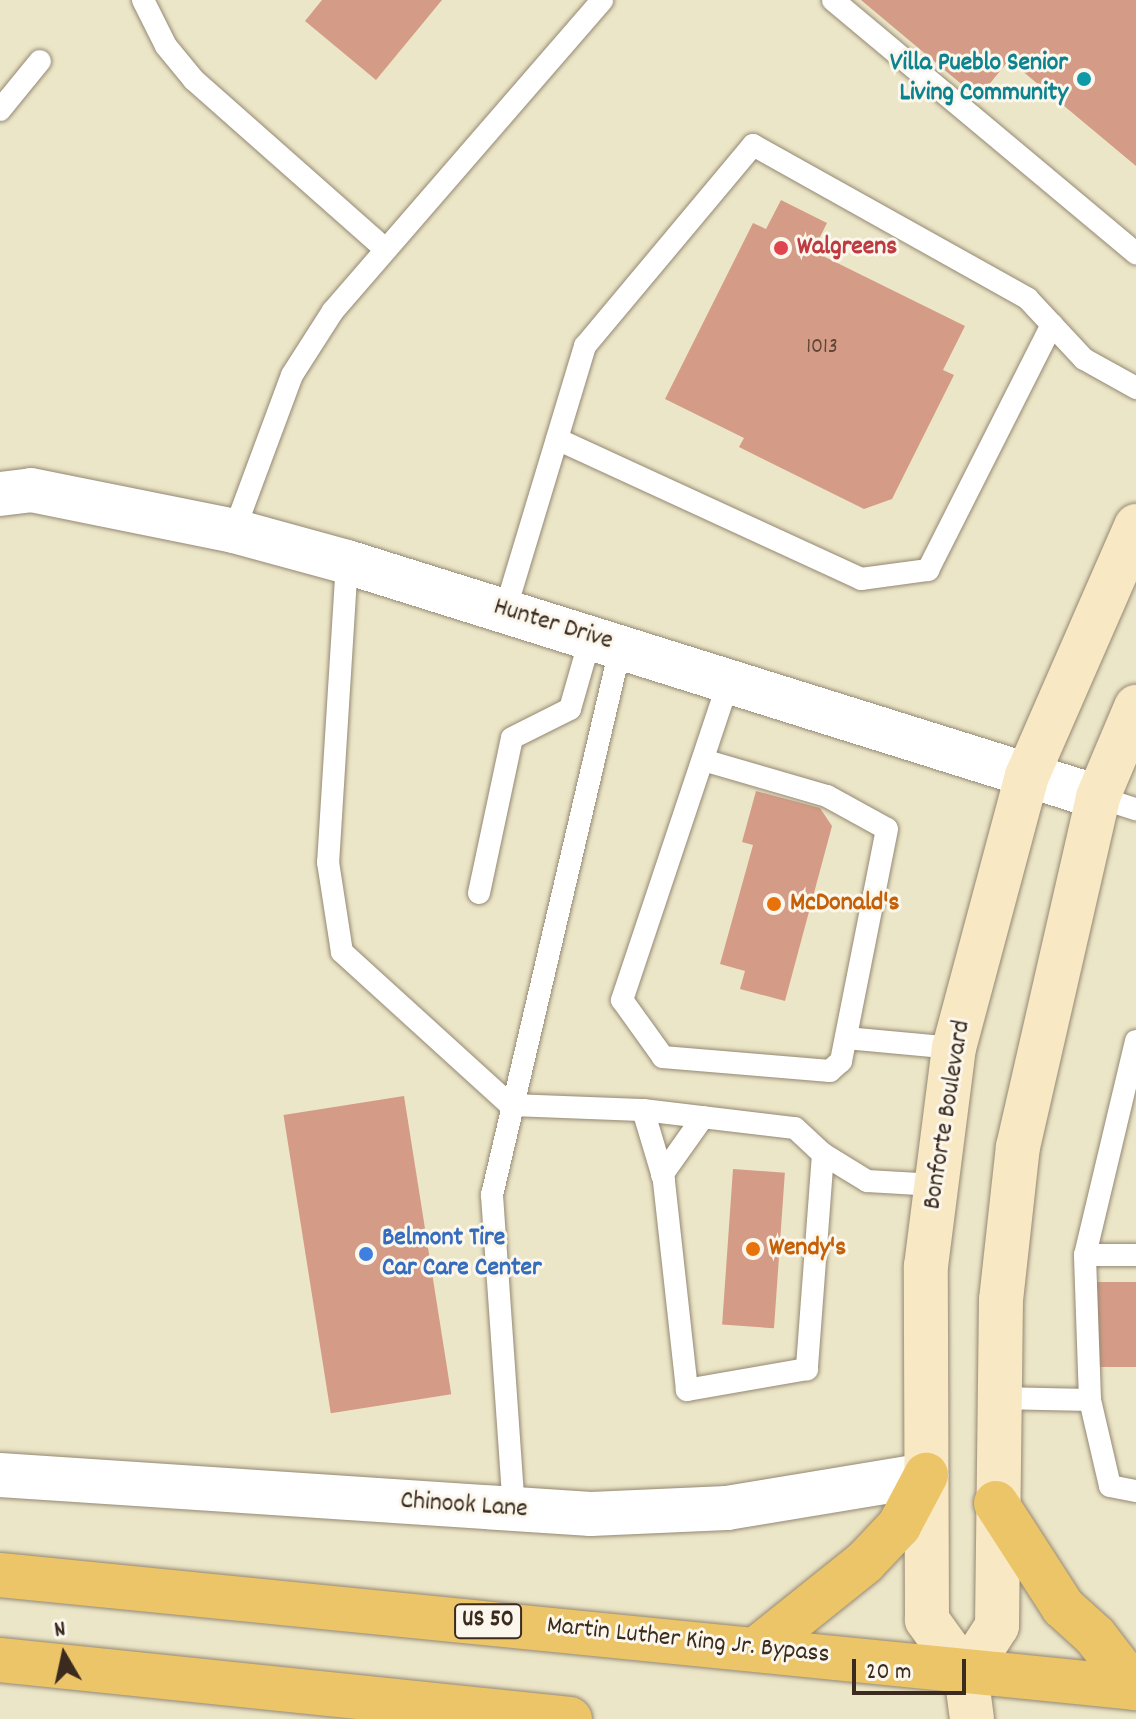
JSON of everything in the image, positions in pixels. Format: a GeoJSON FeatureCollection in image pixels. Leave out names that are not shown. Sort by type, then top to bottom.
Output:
{"type":"FeatureCollection","features":[{"type":"Feature","properties":{"kind":"highway"},"geometry":{"type":"LineString","coordinates":[[759,1647],[865,1562],[899,1526],[926,1475]]}},
{"type":"Feature","properties":{"kind":"highway"},"geometry":{"type":"LineString","coordinates":[[996,1503],[1056,1598],[1135,1688]]}},
{"type":"Feature","properties":{"kind":"highway","name":"Martin Luther King Jr. Bypass"},"geometry":{"type":"LineString","coordinates":[[0,1575],[759,1647],[966,1674],[1135,1688]]}},
{"type":"Feature","properties":{"kind":"highway"},"geometry":{"type":"LineString","coordinates":[[0,1660],[570,1719]]}},
{"type":"Feature","properties":{"kind":"main road","name":"Bonforte Boulevard"},"geometry":{"type":"LineString","coordinates":[[972,1719],[966,1674],[927,1620],[926,1266],[954,1048],[1027,776],[1136,526]]}},
{"type":"Feature","properties":{"kind":"main road"},"geometry":{"type":"LineString","coordinates":[[966,1674],[997,1626],[997,1398],[1004,1253],[1018,1147],[1117,803],[1136,707]]}},
{"type":"Feature","properties":{"kind":"street","name":"Hunter Drive"},"geometry":{"type":"LineString","coordinates":[[0,494],[31,490],[234,531],[347,562],[730,678],[1117,803]]}},
{"type":"Feature","properties":{"kind":"street","name":"Chinook Lane"},"geometry":{"type":"LineString","coordinates":[[0,1475],[591,1514],[727,1508],[926,1475]]}},
{"type":"Feature","properties":{"kind":"lane"},"geometry":{"type":"LineString","coordinates":[[143,0],[166,46],[194,80],[384,248]]}},
{"type":"Feature","properties":{"kind":"lane"},"geometry":{"type":"LineString","coordinates":[[234,531],[292,375],[333,311],[384,248],[602,0]]}},
{"type":"Feature","properties":{"kind":"lane"},"geometry":{"type":"LineString","coordinates":[[833,0],[1136,253]]}},
{"type":"Feature","properties":{"kind":"lane"},"geometry":{"type":"LineString","coordinates":[[0,110],[40,61]]}},
{"type":"Feature","properties":{"kind":"lane"},"geometry":{"type":"LineString","coordinates":[[505,611],[585,346],[753,145],[1028,299],[1084,359],[1136,388]]}},
{"type":"Feature","properties":{"kind":"lane"},"geometry":{"type":"LineString","coordinates":[[557,439],[861,579],[928,570],[1052,325]]}},
{"type":"Feature","properties":{"kind":"lane"},"geometry":{"type":"LineString","coordinates":[[347,562],[328,862],[342,952],[510,1105],[643,1110],[795,1128],[823,1154],[867,1181],[936,1185]]}},
{"type":"Feature","properties":{"kind":"lane"},"geometry":{"type":"LineString","coordinates":[[514,1510],[492,1195],[606,641]]}},
{"type":"Feature","properties":{"kind":"lane"},"geometry":{"type":"LineString","coordinates":[[479,893],[512,738],[570,709],[606,641]]}},
{"type":"Feature","properties":{"kind":"lane"},"geometry":{"type":"LineString","coordinates":[[703,760],[827,796],[887,829],[841,1061],[830,1071],[663,1057],[622,1000],[730,678]]}},
{"type":"Feature","properties":{"kind":"lane"},"geometry":{"type":"LineString","coordinates":[[846,1038],[954,1048]]}},
{"type":"Feature","properties":{"kind":"lane"},"geometry":{"type":"LineString","coordinates":[[1136,1041],[1085,1255],[1090,1400],[1110,1486],[1136,1491]]}},
{"type":"Feature","properties":{"kind":"lane"},"geometry":{"type":"LineString","coordinates":[[643,1110],[662,1175],[687,1390],[807,1369],[823,1154]]}},
{"type":"Feature","properties":{"kind":"lane"},"geometry":{"type":"LineString","coordinates":[[662,1175],[703,1117]]}},
{"type":"Feature","properties":{"kind":"lane"},"geometry":{"type":"LineString","coordinates":[[1085,1255],[1136,1255]]}},
{"type":"Feature","properties":{"kind":"lane"},"geometry":{"type":"LineString","coordinates":[[997,1398],[1090,1400]]}},
{"type":"Feature","properties":{"kind":"building"},"geometry":{"type":"Polygon","coordinates":[[[322,0],[442,0],[376,80],[305,21],[322,0]]]}},
{"type":"Feature","properties":{"kind":"building","name":"Villa Pueblo Senior Living Community"},"geometry":{"type":"Polygon","coordinates":[[[861,0],[1136,0],[1136,166],[1009,60],[978,98],[861,0]]]}},
{"type":"Feature","properties":{"kind":"building","name":"Walgreens"},"geometry":{"type":"Polygon","coordinates":[[[781,200],[827,223],[813,251],[965,326],[943,370],[954,375],[892,499],[864,509],[739,447],[744,438],[665,399],[753,223],[766,229],[781,200]]]}},
{"type":"Feature","properties":{"kind":"building","name":"McDonald's"},"geometry":{"type":"Polygon","coordinates":[[[756,791],[820,808],[832,826],[785,1001],[740,989],[745,971],[720,964],[753,845],[742,842],[756,791]]]}},
{"type":"Feature","properties":{"kind":"building","name":"Belmont Tire Car Care Center"},"geometry":{"type":"Polygon","coordinates":[[[404,1096],[451,1394],[331,1413],[284,1115],[404,1096]]]}},
{"type":"Feature","properties":{"kind":"building","name":"Wendy's"},"geometry":{"type":"Polygon","coordinates":[[[733,1169],[785,1173],[774,1328],[722,1325],[733,1169]]]}},
{"type":"Feature","properties":{"kind":"building"},"geometry":{"type":"Polygon","coordinates":[[[1097,1282],[1136,1282],[1136,1367],[1097,1367],[1097,1282]]]}},
{"type":"Feature","properties":{"kind":"place","name":"Villa Pueblo Senior Living Community"},"geometry":{"type":"Point","coordinates":[1084,79]}},
{"type":"Feature","properties":{"kind":"place","name":"Walgreens"},"geometry":{"type":"Point","coordinates":[781,248]}},
{"type":"Feature","properties":{"kind":"place","name":"McDonald's"},"geometry":{"type":"Point","coordinates":[774,904]}},
{"type":"Feature","properties":{"kind":"place","name":"Wendy's"},"geometry":{"type":"Point","coordinates":[753,1249]}},
{"type":"Feature","properties":{"kind":"place","name":"Belmont Tire Car Care Center"},"geometry":{"type":"Point","coordinates":[366,1254]}}]}
